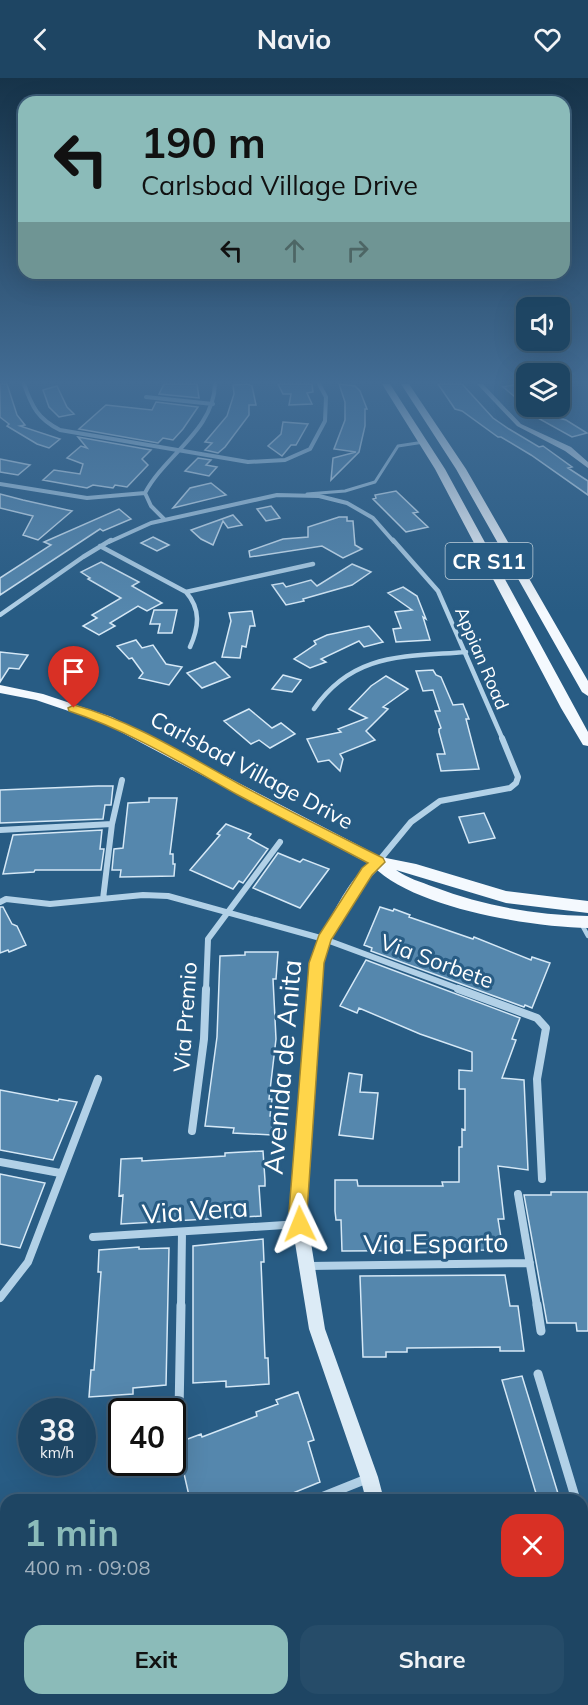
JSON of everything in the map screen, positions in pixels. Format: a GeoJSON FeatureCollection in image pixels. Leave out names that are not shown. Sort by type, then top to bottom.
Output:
{"type":"FeatureCollection","features":[{"type":"Feature","properties":{"kind":"main road","name":"CR S11"},"geometry":{"type":"LineString","coordinates":[[433,460],[567,708],[588,742]]}},
{"type":"Feature","properties":{"kind":"main road","name":"CR S11"},"geometry":{"type":"LineString","coordinates":[[455,460],[588,692]]}},
{"type":"Feature","properties":{"kind":"main road","name":"Carlsbad Village Drive"},"geometry":{"type":"LineString","coordinates":[[0,689],[39,697],[108,720],[378,862],[395,877],[466,903],[586,927]]}},
{"type":"Feature","properties":{"kind":"main road","name":"Carlsbad Village Drive"},"geometry":{"type":"LineString","coordinates":[[378,862],[404,864],[481,891],[512,898],[558,906],[588,907]]}},
{"type":"Feature","properties":{"kind":"street"},"geometry":{"type":"LineString","coordinates":[[164,519],[151,506],[145,493],[151,478],[168,460]]}},
{"type":"Feature","properties":{"kind":"street"},"geometry":{"type":"LineString","coordinates":[[236,460],[248,462],[283,460]]}},
{"type":"Feature","properties":{"kind":"street"},"geometry":{"type":"LineString","coordinates":[[0,484],[87,498],[145,493]]}},
{"type":"Feature","properties":{"kind":"street","name":"Appian Road"},"geometry":{"type":"LineString","coordinates":[[0,615],[100,546],[164,519],[267,496],[301,495],[319,496],[347,503],[373,518],[438,591],[516,772],[517,782],[510,788],[440,801],[411,822],[378,862]]}},
{"type":"Feature","properties":{"kind":"street"},"geometry":{"type":"LineString","coordinates":[[100,546],[186,592],[195,600],[199,614],[196,635],[190,647]]}},
{"type":"Feature","properties":{"kind":"street"},"geometry":{"type":"LineString","coordinates":[[186,592],[313,564]]}},
{"type":"Feature","properties":{"kind":"street"},"geometry":{"type":"LineString","coordinates":[[314,710],[330,687],[352,671],[383,660],[466,652]]}},
{"type":"Feature","properties":{"kind":"street"},"geometry":{"type":"LineString","coordinates":[[102,899],[112,824],[122,780]]}},
{"type":"Feature","properties":{"kind":"street"},"geometry":{"type":"LineString","coordinates":[[0,830],[112,824]]}},
{"type":"Feature","properties":{"kind":"street","name":"Via Premio"},"geometry":{"type":"LineString","coordinates":[[192,1131],[204,1039],[208,939],[280,842]]}},
{"type":"Feature","properties":{"kind":"street","name":"Avenida de Anita"},"geometry":{"type":"LineString","coordinates":[[373,1494],[317,1329],[298,1212],[317,963],[324,939],[367,872],[378,862]]}},
{"type":"Feature","properties":{"kind":"street","name":"Via Sorbete"},"geometry":{"type":"LineString","coordinates":[[0,902],[6,899],[50,904],[168,896],[324,939],[537,1018],[546,1028],[537,1079],[542,1179]]}},
{"type":"Feature","properties":{"kind":"street"},"geometry":{"type":"LineString","coordinates":[[0,1298],[28,1262],[60,1173],[99,1078]]}},
{"type":"Feature","properties":{"kind":"street"},"geometry":{"type":"LineString","coordinates":[[0,1162],[60,1173]]}},
{"type":"Feature","properties":{"kind":"street"},"geometry":{"type":"LineString","coordinates":[[518,1194],[541,1331]]}},
{"type":"Feature","properties":{"kind":"street","name":"Via Vera"},"geometry":{"type":"LineString","coordinates":[[93,1237],[300,1224]]}},
{"type":"Feature","properties":{"kind":"street"},"geometry":{"type":"LineString","coordinates":[[179,1398],[183,1232]]}},
{"type":"Feature","properties":{"kind":"street","name":"Via Esparto"},"geometry":{"type":"LineString","coordinates":[[307,1266],[530,1263]]}},
{"type":"Feature","properties":{"kind":"street"},"geometry":{"type":"LineString","coordinates":[[538,1374],[574,1494]]}},
{"type":"Feature","properties":{"kind":"street"},"geometry":{"type":"LineString","coordinates":[[328,1494],[369,1477]]}},
{"type":"Feature","properties":{"kind":"lane"},"geometry":{"type":"LineString","coordinates":[[301,495],[364,487],[381,476],[390,460]]}},
{"type":"Feature","properties":{"kind":"building"},"geometry":{"type":"Polygon","coordinates":[[[0,460],[30,465],[18,475],[0,472],[0,460]]]}},
{"type":"Feature","properties":{"kind":"building"},"geometry":{"type":"Polygon","coordinates":[[[72,460],[143,460],[148,465],[127,487],[115,485],[113,488],[93,485],[87,488],[43,480],[54,470],[80,474],[83,464],[72,460]]]}},
{"type":"Feature","properties":{"kind":"building"},"geometry":{"type":"Polygon","coordinates":[[[196,460],[211,460],[206,465],[217,467],[209,476],[185,471],[196,460]]]}},
{"type":"Feature","properties":{"kind":"building"},"geometry":{"type":"Polygon","coordinates":[[[333,460],[351,460],[331,480],[333,460]]]}},
{"type":"Feature","properties":{"kind":"building"},"geometry":{"type":"Polygon","coordinates":[[[538,460],[562,460],[572,467],[568,468],[588,481],[588,495],[538,460]]]}},
{"type":"Feature","properties":{"kind":"building"},"geometry":{"type":"Polygon","coordinates":[[[211,483],[226,495],[173,508],[190,488],[211,483]]]}},
{"type":"Feature","properties":{"kind":"building"},"geometry":{"type":"Polygon","coordinates":[[[396,491],[418,512],[413,513],[428,527],[406,532],[373,499],[376,498],[375,495],[396,491]]]}},
{"type":"Feature","properties":{"kind":"building"},"geometry":{"type":"Polygon","coordinates":[[[0,494],[72,511],[38,540],[23,535],[33,516],[0,508],[0,494]]]}},
{"type":"Feature","properties":{"kind":"building"},"geometry":{"type":"Polygon","coordinates":[[[271,506],[280,518],[266,521],[257,509],[271,506]]]}},
{"type":"Feature","properties":{"kind":"building"},"geometry":{"type":"Polygon","coordinates":[[[119,509],[131,519],[103,531],[100,529],[0,595],[0,578],[51,545],[44,542],[119,509]]]}},
{"type":"Feature","properties":{"kind":"building"},"geometry":{"type":"Polygon","coordinates":[[[233,515],[242,525],[228,528],[223,521],[213,545],[201,539],[191,530],[233,515]]]}},
{"type":"Feature","properties":{"kind":"building"},"geometry":{"type":"Polygon","coordinates":[[[339,517],[347,517],[347,521],[353,521],[355,545],[362,549],[343,558],[322,546],[250,557],[249,551],[283,539],[308,537],[308,527],[339,517]]]}},
{"type":"Feature","properties":{"kind":"building"},"geometry":{"type":"Polygon","coordinates":[[[153,537],[169,545],[157,551],[141,543],[153,537]]]}},
{"type":"Feature","properties":{"kind":"building"},"geometry":{"type":"Polygon","coordinates":[[[101,562],[139,582],[132,586],[162,603],[147,611],[138,606],[110,623],[115,626],[99,635],[83,626],[97,618],[92,615],[121,598],[88,579],[90,578],[81,572],[101,562]]]}},
{"type":"Feature","properties":{"kind":"building"},"geometry":{"type":"Polygon","coordinates":[[[352,564],[371,572],[352,585],[303,599],[304,601],[286,605],[272,585],[283,583],[286,587],[311,580],[317,586],[352,564]]]}},
{"type":"Feature","properties":{"kind":"building"},"geometry":{"type":"Polygon","coordinates":[[[403,587],[417,596],[426,619],[423,617],[430,640],[396,642],[393,629],[401,628],[395,612],[412,610],[388,593],[403,587]]]}},
{"type":"Feature","properties":{"kind":"building"},"geometry":{"type":"Polygon","coordinates":[[[154,610],[177,610],[172,633],[158,633],[160,624],[150,624],[154,610]]]}},
{"type":"Feature","properties":{"kind":"building"},"geometry":{"type":"Polygon","coordinates":[[[252,611],[255,626],[250,626],[246,647],[242,646],[240,658],[222,657],[231,621],[229,613],[252,611]]]}},
{"type":"Feature","properties":{"kind":"building"},"geometry":{"type":"Polygon","coordinates":[[[369,626],[383,642],[364,647],[359,641],[321,659],[326,662],[310,668],[294,659],[316,644],[314,641],[327,635],[369,626]]]}},
{"type":"Feature","properties":{"kind":"building"},"geometry":{"type":"Polygon","coordinates":[[[136,640],[142,648],[153,645],[166,664],[182,667],[169,685],[139,678],[143,673],[132,658],[129,659],[117,646],[136,640]]]}},
{"type":"Feature","properties":{"kind":"building"},"geometry":{"type":"Polygon","coordinates":[[[0,652],[28,655],[19,669],[9,668],[0,682],[0,652]]]}},
{"type":"Feature","properties":{"kind":"building"},"geometry":{"type":"Polygon","coordinates":[[[215,662],[230,677],[202,688],[187,673],[215,662]]]}},
{"type":"Feature","properties":{"kind":"building"},"geometry":{"type":"Polygon","coordinates":[[[433,670],[441,677],[453,705],[463,704],[469,719],[466,719],[479,769],[441,771],[437,754],[445,754],[439,732],[441,728],[435,711],[440,711],[433,690],[423,691],[416,671],[433,670]]]}},
{"type":"Feature","properties":{"kind":"building"},"geometry":{"type":"Polygon","coordinates":[[[283,675],[301,680],[292,692],[272,689],[283,675]]]}},
{"type":"Feature","properties":{"kind":"building"},"geometry":{"type":"Polygon","coordinates":[[[386,676],[408,689],[383,707],[388,709],[366,731],[375,740],[340,754],[343,759],[340,771],[329,760],[318,762],[307,739],[341,732],[338,729],[367,718],[349,709],[371,686],[386,676]]]}},
{"type":"Feature","properties":{"kind":"building"},"geometry":{"type":"Polygon","coordinates":[[[249,709],[272,728],[281,723],[295,734],[270,748],[259,740],[251,744],[224,721],[249,709]]]}},
{"type":"Feature","properties":{"kind":"building"},"geometry":{"type":"Polygon","coordinates":[[[113,786],[111,805],[105,805],[103,819],[0,823],[0,790],[113,786]]]}},
{"type":"Feature","properties":{"kind":"building"},"geometry":{"type":"Polygon","coordinates":[[[149,798],[177,798],[170,854],[173,854],[173,864],[175,864],[174,876],[120,877],[121,870],[112,870],[114,849],[123,848],[128,803],[149,802],[149,798]]]}},
{"type":"Feature","properties":{"kind":"building"},"geometry":{"type":"Polygon","coordinates":[[[484,813],[495,838],[469,843],[459,817],[484,813]]]}},
{"type":"Feature","properties":{"kind":"building"},"geometry":{"type":"Polygon","coordinates":[[[226,824],[251,834],[248,838],[268,849],[243,883],[239,881],[233,889],[190,870],[220,835],[217,834],[226,824]]]}},
{"type":"Feature","properties":{"kind":"building"},"geometry":{"type":"Polygon","coordinates":[[[102,830],[100,849],[104,849],[101,870],[35,870],[34,872],[3,874],[13,835],[102,830]]]}},
{"type":"Feature","properties":{"kind":"building"},"geometry":{"type":"Polygon","coordinates":[[[278,853],[300,862],[303,859],[329,869],[300,908],[253,888],[278,853]]]}},
{"type":"Feature","properties":{"kind":"building"},"geometry":{"type":"Polygon","coordinates":[[[0,907],[3,907],[12,924],[17,926],[26,945],[0,953],[0,907]]]}},
{"type":"Feature","properties":{"kind":"building"},"geometry":{"type":"Polygon","coordinates":[[[380,907],[393,911],[394,909],[410,915],[409,917],[473,939],[474,937],[531,960],[532,957],[550,963],[532,1008],[371,951],[372,948],[364,945],[380,907]]]}},
{"type":"Feature","properties":{"kind":"building"},"geometry":{"type":"Polygon","coordinates":[[[245,952],[278,952],[276,979],[273,979],[276,1039],[269,1099],[272,1099],[270,1116],[273,1116],[272,1135],[233,1133],[234,1128],[205,1126],[217,1037],[220,956],[245,955],[245,952]]]}},
{"type":"Feature","properties":{"kind":"building"},"geometry":{"type":"Polygon","coordinates":[[[366,960],[520,1018],[512,1039],[516,1040],[502,1078],[524,1080],[528,1170],[498,1166],[504,1219],[498,1219],[503,1250],[342,1251],[341,1220],[336,1220],[335,1211],[335,1180],[357,1180],[358,1186],[443,1186],[442,1182],[459,1182],[459,1147],[462,1147],[462,1129],[465,1130],[465,1089],[459,1089],[459,1070],[472,1071],[472,1052],[420,1034],[359,1008],[357,1013],[340,1006],[366,960]]]}},
{"type":"Feature","properties":{"kind":"building"},"geometry":{"type":"Polygon","coordinates":[[[349,1073],[362,1075],[360,1092],[378,1093],[373,1139],[339,1135],[349,1073]]]}},
{"type":"Feature","properties":{"kind":"building"},"geometry":{"type":"Polygon","coordinates":[[[0,1090],[58,1101],[59,1099],[77,1102],[53,1160],[0,1150],[0,1090]]]}},
{"type":"Feature","properties":{"kind":"building"},"geometry":{"type":"Polygon","coordinates":[[[263,1151],[265,1186],[259,1186],[261,1216],[121,1224],[123,1195],[119,1196],[121,1159],[142,1158],[142,1161],[225,1156],[225,1153],[263,1151]]]}},
{"type":"Feature","properties":{"kind":"building"},"geometry":{"type":"Polygon","coordinates":[[[0,1174],[45,1183],[20,1248],[0,1244],[0,1174]]]}},
{"type":"Feature","properties":{"kind":"building"},"geometry":{"type":"Polygon","coordinates":[[[551,1192],[588,1192],[588,1331],[577,1331],[576,1323],[547,1323],[524,1195],[551,1195],[551,1192]]]}},
{"type":"Feature","properties":{"kind":"building"},"geometry":{"type":"Polygon","coordinates":[[[263,1239],[264,1262],[261,1262],[265,1358],[268,1358],[269,1384],[226,1387],[226,1381],[193,1383],[193,1246],[263,1239]]]}},
{"type":"Feature","properties":{"kind":"building"},"geometry":{"type":"Polygon","coordinates":[[[139,1247],[139,1249],[169,1248],[166,1385],[133,1388],[133,1394],[89,1397],[91,1370],[94,1370],[101,1272],[98,1272],[99,1250],[139,1247]]]}},
{"type":"Feature","properties":{"kind":"building"},"geometry":{"type":"Polygon","coordinates":[[[505,1275],[510,1306],[518,1306],[524,1351],[500,1351],[500,1347],[407,1348],[407,1352],[386,1352],[386,1357],[363,1357],[360,1276],[505,1275]]]}},
{"type":"Feature","properties":{"kind":"building"},"geometry":{"type":"Polygon","coordinates":[[[522,1376],[558,1494],[536,1494],[502,1380],[522,1376]]]}},
{"type":"Feature","properties":{"kind":"building"},"geometry":{"type":"Polygon","coordinates":[[[298,1392],[314,1440],[308,1442],[320,1482],[291,1494],[189,1494],[185,1476],[186,1440],[201,1434],[202,1437],[257,1416],[256,1412],[278,1404],[276,1400],[298,1392]]]}},
{"type":"Feature","properties":{"kind":"route"},"geometry":{"type":"LineString","coordinates":[[74,708],[108,720],[149,740],[244,793],[378,862],[367,872],[324,939],[317,963],[298,1212],[300,1224]]}}]}
